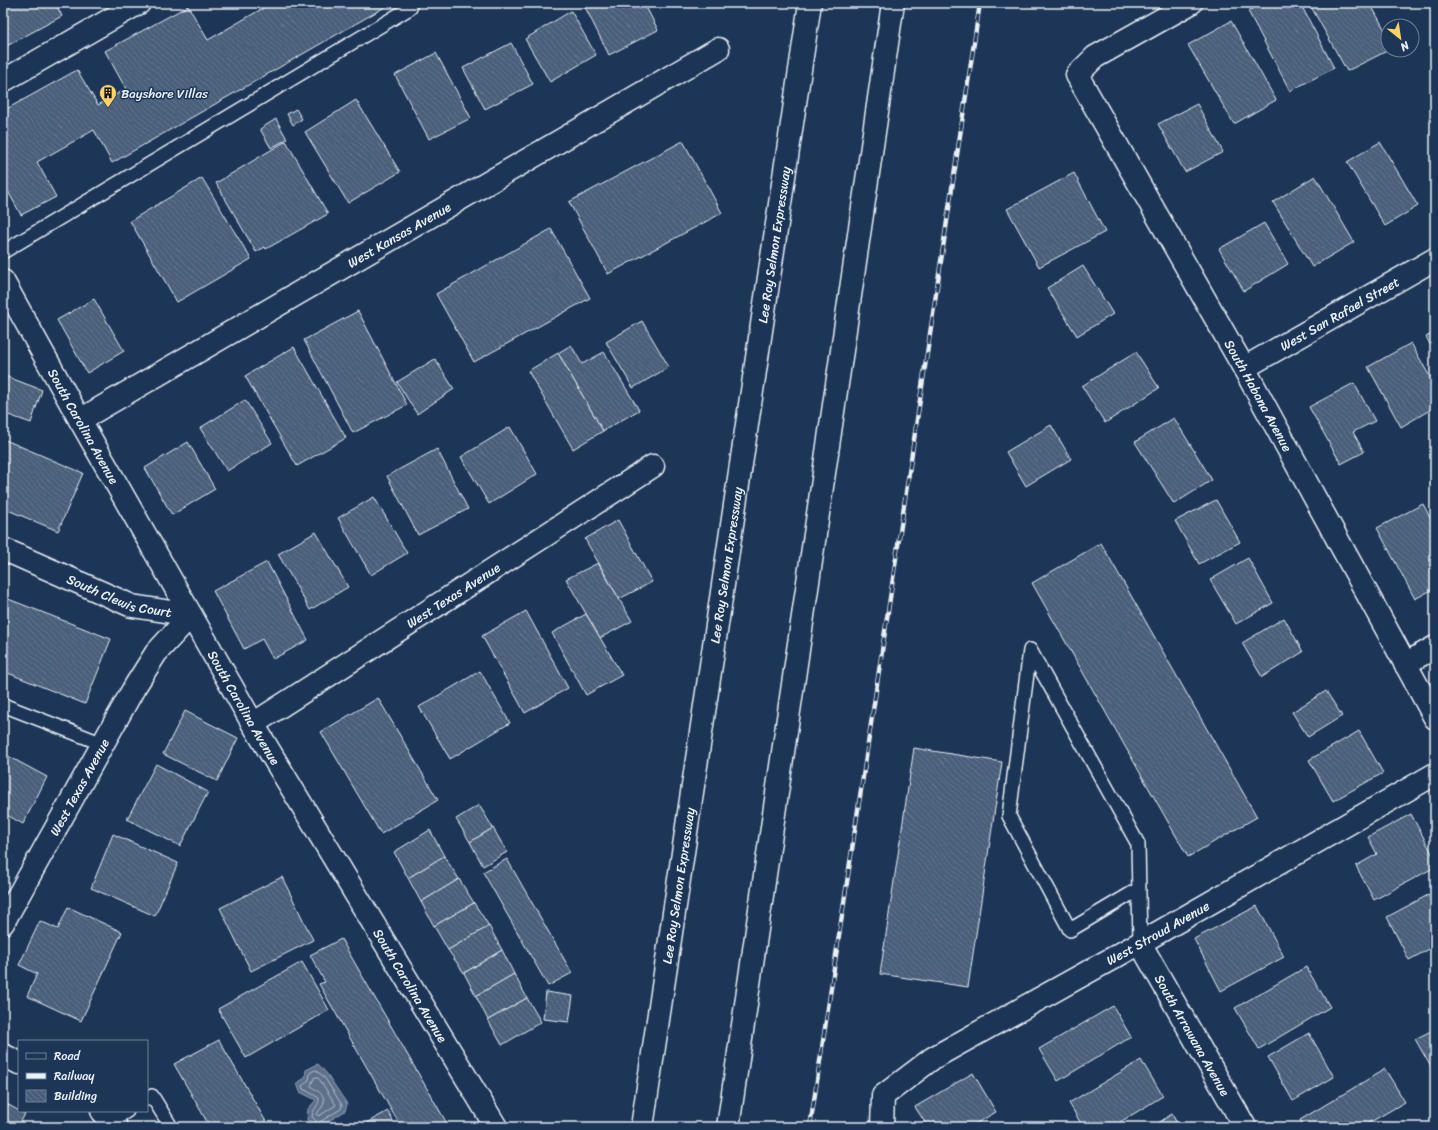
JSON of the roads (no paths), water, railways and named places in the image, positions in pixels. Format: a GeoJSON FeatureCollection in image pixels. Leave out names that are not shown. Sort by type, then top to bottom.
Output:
{"type":"FeatureCollection","features":[{"type":"Feature","properties":{"kind":"main road"},"geometry":{"type":"LineString","coordinates":[[3,81],[139,3]]}},
{"type":"Feature","properties":{"kind":"main road","name":"Lee Roy Selmon Expressway"},"geometry":{"type":"LineString","coordinates":[[642,1127],[810,3]]}},
{"type":"Feature","properties":{"kind":"main road"},"geometry":{"type":"LineString","coordinates":[[728,1127],[894,3]]}},
{"type":"Feature","properties":{"kind":"main road","name":"South Habana Avenue"},"geometry":{"type":"LineString","coordinates":[[1190,3],[1095,57],[1077,76],[1244,368],[1435,718]]}},
{"type":"Feature","properties":{"kind":"main road","name":"West Kansas Avenue"},"geometry":{"type":"LineString","coordinates":[[80,420],[718,49]]}},
{"type":"Feature","properties":{"kind":"main road","name":"West San Rafael Street"},"geometry":{"type":"LineString","coordinates":[[1244,368],[1435,259]]}},
{"type":"Feature","properties":{"kind":"main road","name":"South Carolina Avenue"},"geometry":{"type":"LineString","coordinates":[[3,281],[80,420],[253,724],[496,1127]]}},
{"type":"Feature","properties":{"kind":"main road","name":"West Texas Avenue"},"geometry":{"type":"LineString","coordinates":[[253,724],[653,466]]}},
{"type":"Feature","properties":{"kind":"main road","name":"South Clewis Court"},"geometry":{"type":"LineString","coordinates":[[3,549],[132,606],[191,615]]}},
{"type":"Feature","properties":{"kind":"main road","name":"South Clewis Court"},"geometry":{"type":"LineString","coordinates":[[156,653],[191,615]]}},
{"type":"Feature","properties":{"kind":"main road"},"geometry":{"type":"LineString","coordinates":[[1405,664],[1435,647]]}},
{"type":"Feature","properties":{"kind":"main road","name":"West Texas Avenue"},"geometry":{"type":"LineString","coordinates":[[3,923],[134,688],[156,653]]}},
{"type":"Feature","properties":{"kind":"main road","name":"West Stroud Avenue"},"geometry":{"type":"LineString","coordinates":[[882,1127],[883,1096],[933,1058],[1140,943],[1435,774]]}},
{"type":"Feature","properties":{"kind":"main road","name":"South Arrawana Avenue"},"geometry":{"type":"LineString","coordinates":[[1140,943],[1245,1127]]}},
{"type":"Feature","properties":{"kind":"main road"},"geometry":{"type":"LineString","coordinates":[[3,1055],[18,1062]]}},
{"type":"Feature","properties":{"kind":"lane"},"geometry":{"type":"LineString","coordinates":[[3,252],[410,8]]}},
{"type":"Feature","properties":{"kind":"lane"},"geometry":{"type":"LineString","coordinates":[[1139,889],[1070,930],[1009,816],[1030,650],[1138,844],[1139,889],[1140,943]]}},
{"type":"Feature","properties":{"kind":"lane"},"geometry":{"type":"LineString","coordinates":[[3,705],[103,744]]}},
{"type":"Feature","properties":{"kind":"lane"},"geometry":{"type":"LineString","coordinates":[[148,1098],[152,1096],[171,1127]]}},
{"type":"Feature","properties":{"kind":"water"},"geometry":{"type":"Polygon","coordinates":[[[318,1064],[327,1074],[347,1104],[345,1111],[319,1127],[316,1127],[307,1120],[308,1109],[316,1100],[300,1092],[297,1083],[305,1078],[306,1070],[318,1064]]]}},
{"type":"Feature","properties":{"kind":"railway"},"geometry":{"type":"LineString","coordinates":[[810,1127],[980,3]]}},
{"type":"Feature","properties":{"kind":"place","name":"Bayshore Villas"},"geometry":{"type":"Point","coordinates":[108,108]}}]}
